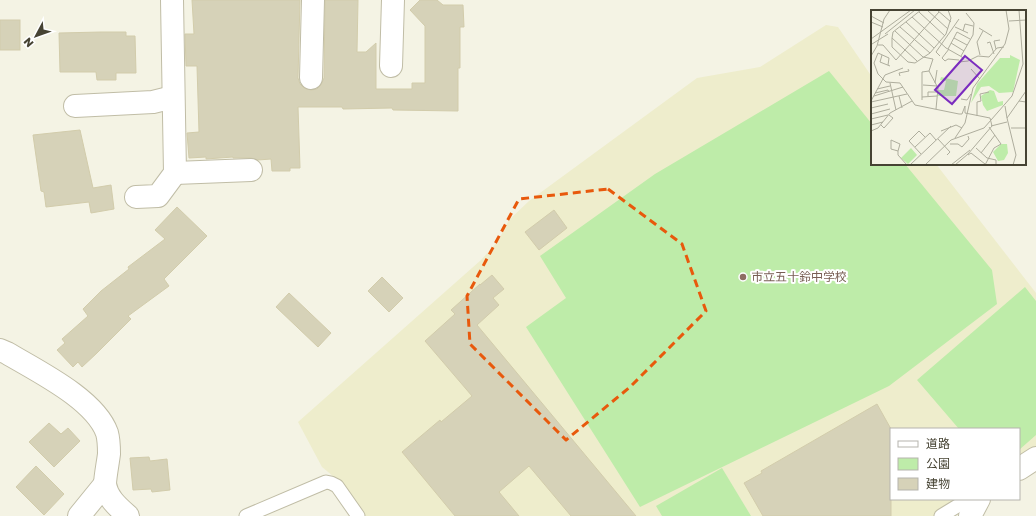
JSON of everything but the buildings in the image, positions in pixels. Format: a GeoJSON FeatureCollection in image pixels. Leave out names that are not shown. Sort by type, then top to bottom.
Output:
{"type":"FeatureCollection","features":[{"type":"Feature","properties":{"kind":"street"},"geometry":{"type":"LineString","coordinates":[[136,197],[158,196],[175,173],[172,0]]}},
{"type":"Feature","properties":{"kind":"street"},"geometry":{"type":"LineString","coordinates":[[311,78],[313,0]]}},
{"type":"Feature","properties":{"kind":"street"},"geometry":{"type":"LineString","coordinates":[[391,66],[393,0]]}},
{"type":"Feature","properties":{"kind":"street"},"geometry":{"type":"LineString","coordinates":[[75,106],[153,102],[173,97]]}},
{"type":"Feature","properties":{"kind":"street"},"geometry":{"type":"LineString","coordinates":[[175,173],[251,170]]}},
{"type":"Feature","properties":{"kind":"street"},"geometry":{"type":"LineString","coordinates":[[0,350],[71,392],[90,408],[102,421],[108,434],[109,446],[105,484],[108,493],[115,504],[128,516]]}},
{"type":"Feature","properties":{"kind":"street"},"geometry":{"type":"LineString","coordinates":[[1020,468],[1036,458]]}},
{"type":"Feature","properties":{"kind":"street"},"geometry":{"type":"LineString","coordinates":[[79,516],[105,484]]}},
{"type":"Feature","properties":{"kind":"street"},"geometry":{"type":"LineString","coordinates":[[970,516],[978,500]]}},
{"type":"Feature","properties":{"kind":"lane"},"geometry":{"type":"LineString","coordinates":[[246,516],[326,482],[337,486],[358,516]]}},
{"type":"Feature","properties":{"kind":"lane"},"geometry":{"type":"LineString","coordinates":[[941,516],[970,500]]}},
{"type":"Feature","properties":{"kind":"highlighted area"},"geometry":{"type":"Polygon","coordinates":[[[608,189],[682,244],[706,311],[630,387],[566,440],[470,344],[467,296],[519,199],[608,189]]]}},
{"type":"Feature","properties":{"kind":"shaded area","name":"市立五十鈴中学校"},"geometry":{"type":"Polygon","coordinates":[[[826,25],[838,27],[871,76],[871,165],[937,165],[1036,293],[1036,447],[1020,457],[1020,428],[890,428],[890,500],[959,500],[935,516],[364,516],[339,481],[322,467],[298,422],[481,260],[498,241],[509,220],[529,201],[697,78],[760,67],[826,25]]]}},
{"type":"Feature","properties":{"kind":"green space"},"geometry":{"type":"Polygon","coordinates":[[[829,71],[871,123],[871,165],[906,165],[992,270],[997,304],[889,386],[640,507],[526,327],[566,298],[540,256],[655,174],[829,71]]]}},
{"type":"Feature","properties":{"kind":"green space"},"geometry":{"type":"Polygon","coordinates":[[[1025,287],[1036,301],[1036,435],[1020,449],[1020,428],[958,428],[917,380],[1025,287]]]}},
{"type":"Feature","properties":{"kind":"green space"},"geometry":{"type":"Polygon","coordinates":[[[722,468],[751,516],[662,516],[656,506],[722,468]]]}},
{"type":"Feature","properties":{"kind":"place","name":"市立五十鈴中学校"},"geometry":{"type":"Point","coordinates":[743,277]}}]}
